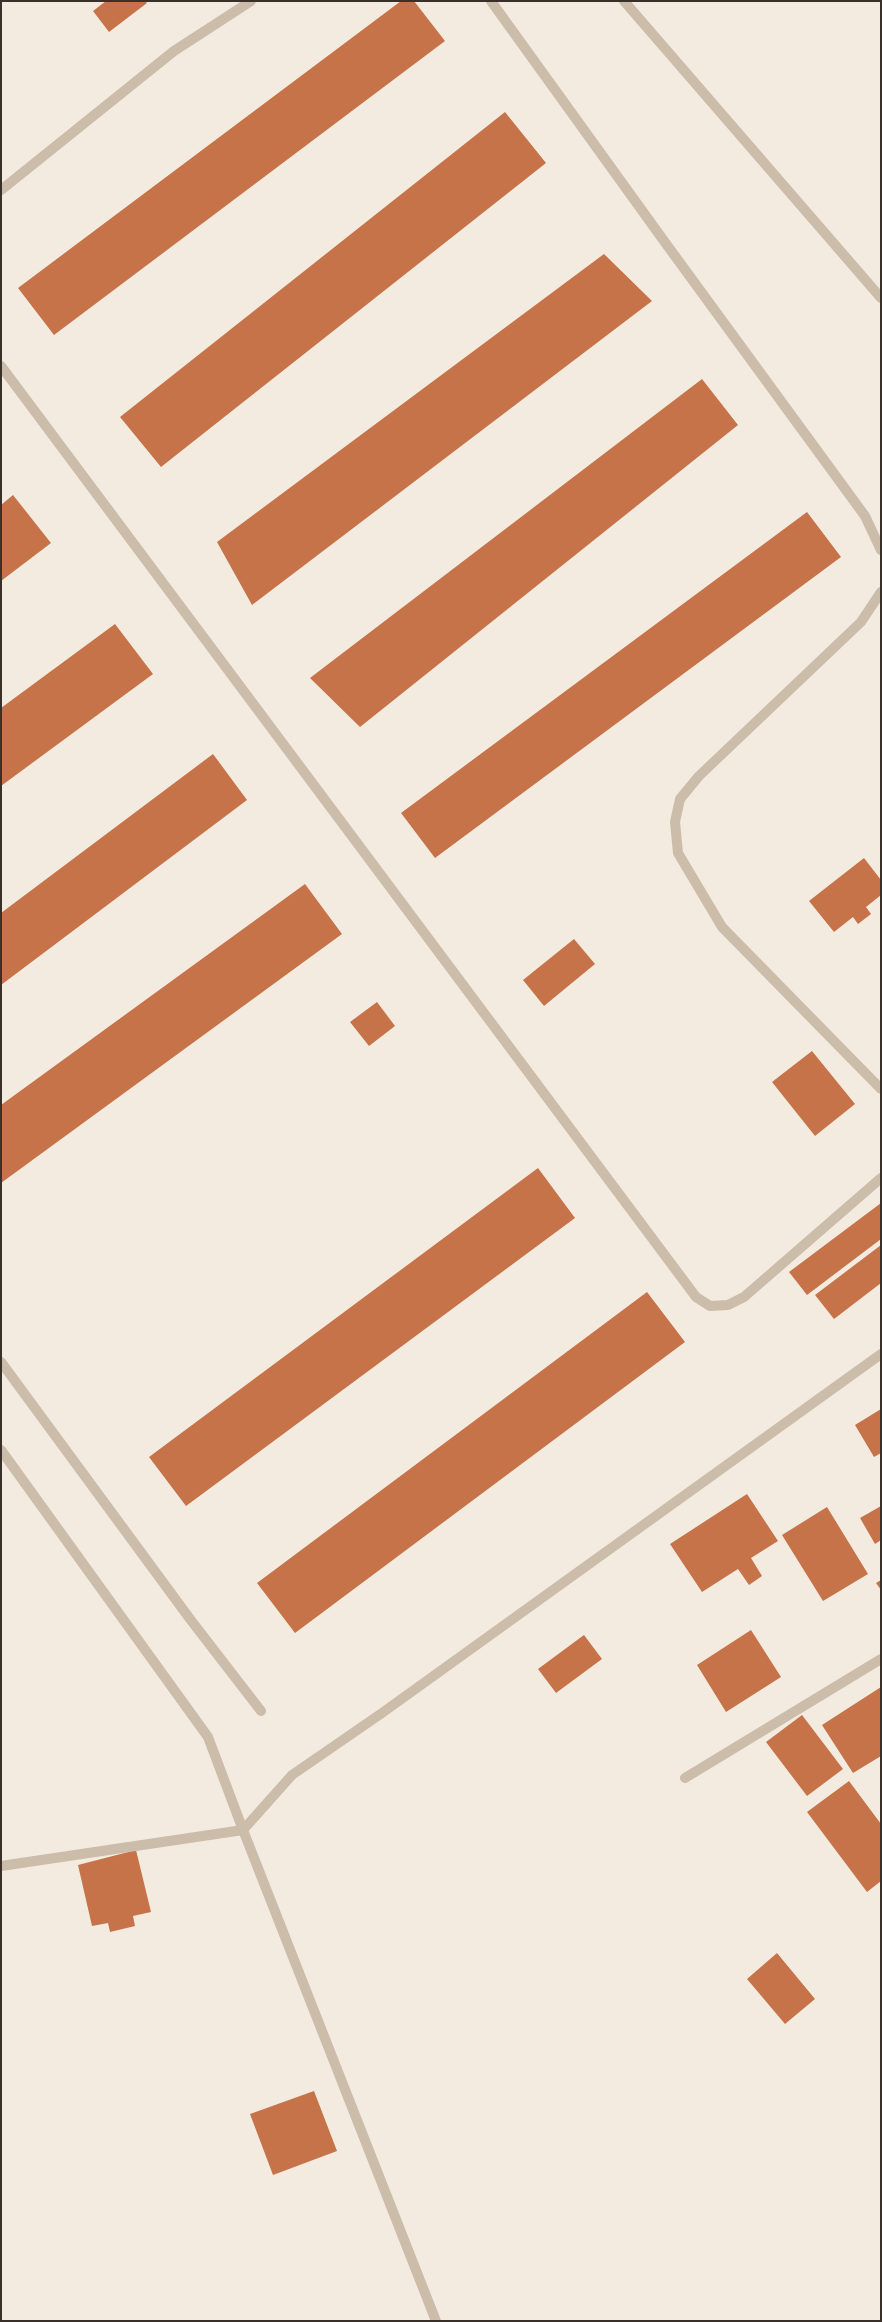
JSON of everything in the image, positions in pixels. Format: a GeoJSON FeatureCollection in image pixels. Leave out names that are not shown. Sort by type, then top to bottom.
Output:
{"type":"FeatureCollection","features":[{"type":"Feature","properties":{"kind":"street"},"geometry":{"type":"LineString","coordinates":[[1,190],[174,51],[251,1]]}},
{"type":"Feature","properties":{"kind":"street"},"geometry":{"type":"LineString","coordinates":[[492,1],[664,241],[865,516],[881,550]]}},
{"type":"Feature","properties":{"kind":"street"},"geometry":{"type":"LineString","coordinates":[[624,1],[881,298]]}},
{"type":"Feature","properties":{"kind":"street"},"geometry":{"type":"LineString","coordinates":[[1,366],[696,1297],[710,1306],[728,1305],[744,1297],[881,1178]]}},
{"type":"Feature","properties":{"kind":"street"},"geometry":{"type":"LineString","coordinates":[[881,592],[860,622],[699,776],[680,799],[675,822],[678,853],[722,926],[881,1089]]}},
{"type":"Feature","properties":{"kind":"street"},"geometry":{"type":"LineString","coordinates":[[1,1866],[243,1830],[292,1774],[389,1708],[881,1354]]}},
{"type":"Feature","properties":{"kind":"street"},"geometry":{"type":"LineString","coordinates":[[1,1362],[190,1619],[261,1711]]}},
{"type":"Feature","properties":{"kind":"street"},"geometry":{"type":"LineString","coordinates":[[1,1450],[208,1737],[243,1830],[436,2321]]}},
{"type":"Feature","properties":{"kind":"street"},"geometry":{"type":"LineString","coordinates":[[685,1778],[881,1658]]}},
{"type":"Feature","properties":{"kind":"building"},"geometry":{"type":"Polygon","coordinates":[[[106,1],[145,1],[147,3],[109,32],[93,11],[106,1]]]}},
{"type":"Feature","properties":{"kind":"building"},"geometry":{"type":"Polygon","coordinates":[[[401,1],[414,1],[445,41],[54,335],[18,288],[401,1]]]}},
{"type":"Feature","properties":{"kind":"building"},"geometry":{"type":"Polygon","coordinates":[[[505,112],[546,163],[161,467],[120,417],[505,112]]]}},
{"type":"Feature","properties":{"kind":"building"},"geometry":{"type":"Polygon","coordinates":[[[604,254],[652,301],[252,605],[217,542],[604,254]]]}},
{"type":"Feature","properties":{"kind":"building"},"geometry":{"type":"Polygon","coordinates":[[[702,379],[738,425],[360,727],[310,678],[702,379]]]}},
{"type":"Feature","properties":{"kind":"building"},"geometry":{"type":"Polygon","coordinates":[[[13,495],[51,543],[1,581],[1,505],[13,495]]]}},
{"type":"Feature","properties":{"kind":"building"},"geometry":{"type":"Polygon","coordinates":[[[807,512],[841,557],[435,858],[401,813],[807,512]]]}},
{"type":"Feature","properties":{"kind":"building"},"geometry":{"type":"Polygon","coordinates":[[[115,624],[153,674],[1,786],[1,708],[115,624]]]}},
{"type":"Feature","properties":{"kind":"building"},"geometry":{"type":"Polygon","coordinates":[[[213,754],[247,800],[1,985],[1,913],[213,754]]]}},
{"type":"Feature","properties":{"kind":"building"},"geometry":{"type":"Polygon","coordinates":[[[864,858],[881,880],[881,895],[866,907],[871,914],[858,924],[853,917],[834,932],[809,901],[864,858]]]}},
{"type":"Feature","properties":{"kind":"building"},"geometry":{"type":"Polygon","coordinates":[[[305,884],[342,934],[1,1183],[1,1105],[305,884]]]}},
{"type":"Feature","properties":{"kind":"building"},"geometry":{"type":"Polygon","coordinates":[[[574,939],[595,964],[544,1006],[523,980],[574,939]]]}},
{"type":"Feature","properties":{"kind":"building"},"geometry":{"type":"Polygon","coordinates":[[[377,1002],[395,1026],[369,1046],[350,1022],[377,1002]]]}},
{"type":"Feature","properties":{"kind":"building"},"geometry":{"type":"Polygon","coordinates":[[[812,1051],[855,1104],[815,1136],[772,1082],[812,1051]]]}},
{"type":"Feature","properties":{"kind":"building"},"geometry":{"type":"Polygon","coordinates":[[[538,1168],[575,1218],[186,1506],[149,1457],[538,1168]]]}},
{"type":"Feature","properties":{"kind":"building"},"geometry":{"type":"Polygon","coordinates":[[[881,1203],[881,1239],[807,1295],[789,1272],[881,1203]]]}},
{"type":"Feature","properties":{"kind":"building"},"geometry":{"type":"Polygon","coordinates":[[[881,1245],[881,1283],[834,1319],[815,1295],[881,1245]]]}},
{"type":"Feature","properties":{"kind":"building"},"geometry":{"type":"Polygon","coordinates":[[[647,1292],[685,1342],[295,1633],[257,1583],[647,1292]]]}},
{"type":"Feature","properties":{"kind":"building"},"geometry":{"type":"Polygon","coordinates":[[[881,1409],[881,1453],[874,1457],[855,1425],[881,1409]]]}},
{"type":"Feature","properties":{"kind":"building"},"geometry":{"type":"Polygon","coordinates":[[[747,1494],[778,1541],[751,1558],[762,1576],[749,1585],[738,1569],[702,1592],[670,1544],[747,1494]]]}},
{"type":"Feature","properties":{"kind":"building"},"geometry":{"type":"Polygon","coordinates":[[[881,1506],[881,1540],[875,1544],[860,1518],[881,1506]]]}},
{"type":"Feature","properties":{"kind":"building"},"geometry":{"type":"Polygon","coordinates":[[[827,1507],[868,1574],[823,1601],[782,1535],[827,1507]]]}},
{"type":"Feature","properties":{"kind":"building"},"geometry":{"type":"Polygon","coordinates":[[[881,1580],[881,1590],[876,1583],[881,1580]]]}},
{"type":"Feature","properties":{"kind":"building"},"geometry":{"type":"Polygon","coordinates":[[[751,1630],[781,1677],[726,1712],[697,1665],[751,1630]]]}},
{"type":"Feature","properties":{"kind":"building"},"geometry":{"type":"Polygon","coordinates":[[[584,1635],[602,1659],[556,1693],[538,1669],[584,1635]]]}},
{"type":"Feature","properties":{"kind":"building"},"geometry":{"type":"Polygon","coordinates":[[[881,1687],[881,1756],[853,1773],[822,1725],[881,1687]]]}},
{"type":"Feature","properties":{"kind":"building"},"geometry":{"type":"Polygon","coordinates":[[[802,1715],[843,1769],[807,1796],[766,1742],[802,1715]]]}},
{"type":"Feature","properties":{"kind":"building"},"geometry":{"type":"Polygon","coordinates":[[[849,1781],[881,1824],[881,1881],[867,1892],[807,1812],[849,1781]]]}},
{"type":"Feature","properties":{"kind":"building"},"geometry":{"type":"Polygon","coordinates":[[[136,1850],[151,1912],[133,1916],[135,1926],[110,1932],[108,1923],[92,1926],[78,1865],[136,1850]]]}},
{"type":"Feature","properties":{"kind":"building"},"geometry":{"type":"Polygon","coordinates":[[[777,1953],[815,1999],[785,2024],[747,1979],[777,1953]]]}},
{"type":"Feature","properties":{"kind":"building"},"geometry":{"type":"Polygon","coordinates":[[[314,2091],[337,2151],[273,2175],[250,2114],[314,2091]]]}}]}
